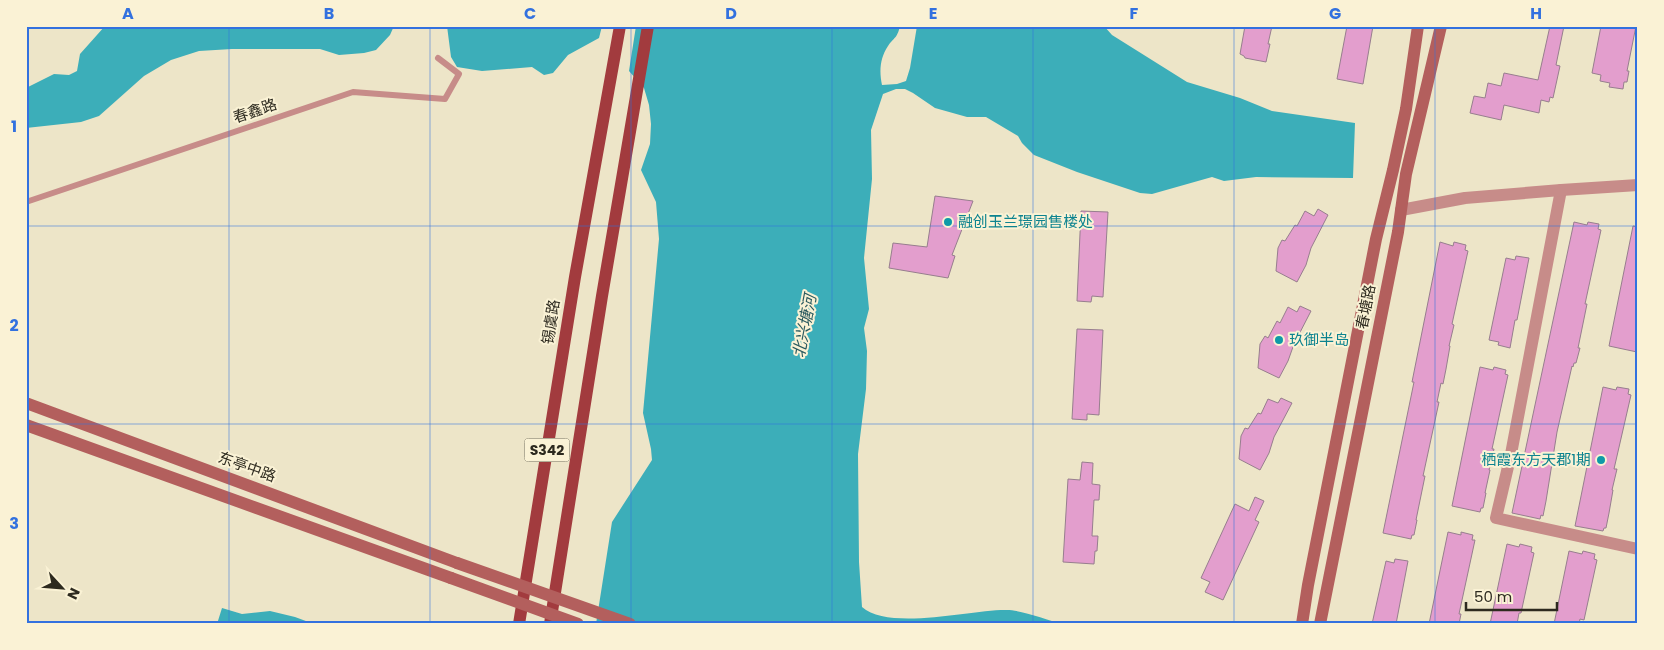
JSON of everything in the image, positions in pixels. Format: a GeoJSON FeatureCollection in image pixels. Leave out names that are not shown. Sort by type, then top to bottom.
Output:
{"type":"FeatureCollection","features":[{"type":"Feature","properties":{"kind":"main road","name":"锡虞路"},"geometry":{"type":"LineString","coordinates":[[520,624],[575,277],[620,26]]}},
{"type":"Feature","properties":{"kind":"main road","name":"S342"},"geometry":{"type":"LineString","coordinates":[[550,624],[602,296],[648,26]]}},
{"type":"Feature","properties":{"kind":"main road","name":"春塘路"},"geometry":{"type":"LineString","coordinates":[[1320,624],[1401,210],[1399,172],[1418,26]]}},
{"type":"Feature","properties":{"kind":"main road","name":"春塘路"},"geometry":{"type":"LineString","coordinates":[[1302,624],[1376,239],[1419,112],[1440,26]]}},
{"type":"Feature","properties":{"kind":"main road","name":"东亭中路"},"geometry":{"type":"LineString","coordinates":[[26,403],[630,624]]}},
{"type":"Feature","properties":{"kind":"main road"},"geometry":{"type":"LineString","coordinates":[[26,424],[578,624]]}},
{"type":"Feature","properties":{"kind":"street"},"geometry":{"type":"LineString","coordinates":[[1401,210],[1465,198],[1638,185]]}},
{"type":"Feature","properties":{"kind":"street"},"geometry":{"type":"LineString","coordinates":[[1561,190],[1512,454],[1496,518],[1638,548]]}},
{"type":"Feature","properties":{"kind":"lane","name":"春鑫路"},"geometry":{"type":"LineString","coordinates":[[26,202],[353,92],[445,99],[459,74],[438,58]]}},
{"type":"Feature","properties":{"kind":"water"},"geometry":{"type":"Polygon","coordinates":[[[105,26],[394,26],[390,35],[376,50],[364,53],[339,55],[320,49],[199,51],[171,60],[144,76],[99,116],[81,122],[26,128],[26,88],[54,74],[69,75],[77,71],[80,54],[105,26]]]}},
{"type":"Feature","properties":{"kind":"water"},"geometry":{"type":"Polygon","coordinates":[[[447,26],[602,26],[599,38],[568,55],[553,73],[544,75],[532,67],[482,71],[457,67],[451,57],[447,26]]]}},
{"type":"Feature","properties":{"kind":"water","name":"北兴塘河"},"geometry":{"type":"Polygon","coordinates":[[[636,26],[900,26],[896,36],[885,51],[882,60],[880,70],[882,85],[906,81],[917,26],[1104,26],[1112,35],[1187,82],[1240,98],[1272,111],[1355,123],[1353,178],[1256,177],[1224,181],[1212,177],[1152,194],[1140,193],[1034,155],[1018,136],[986,117],[967,117],[935,108],[905,89],[896,89],[883,94],[871,130],[872,179],[864,258],[869,309],[864,328],[867,351],[866,389],[858,454],[859,562],[862,607],[874,614],[891,618],[931,618],[1011,610],[1061,624],[596,624],[612,522],[652,460],[643,413],[659,239],[656,202],[641,170],[650,144],[651,124],[649,105],[644,88],[629,71],[636,26]]]}},
{"type":"Feature","properties":{"kind":"water"},"geometry":{"type":"Polygon","coordinates":[[[222,608],[242,614],[270,611],[314,624],[217,624],[222,608]]]}},
{"type":"Feature","properties":{"kind":"building"},"geometry":{"type":"Polygon","coordinates":[[[1245,26],[1272,26],[1266,62],[1245,58],[1240,54],[1245,26]]]}},
{"type":"Feature","properties":{"kind":"building"},"geometry":{"type":"Polygon","coordinates":[[[1347,26],[1373,26],[1363,84],[1337,79],[1347,26]]]}},
{"type":"Feature","properties":{"kind":"building"},"geometry":{"type":"Polygon","coordinates":[[[1550,26],[1564,26],[1556,65],[1560,66],[1553,98],[1550,97],[1549,102],[1541,100],[1539,113],[1504,105],[1501,120],[1470,113],[1474,96],[1485,98],[1488,83],[1501,86],[1504,73],[1538,80],[1550,26]]]}},
{"type":"Feature","properties":{"kind":"building"},"geometry":{"type":"Polygon","coordinates":[[[1601,26],[1636,26],[1627,71],[1629,71],[1627,82],[1624,82],[1623,89],[1609,87],[1610,83],[1600,81],[1601,75],[1592,73],[1601,26]]]}},
{"type":"Feature","properties":{"kind":"building","name":"融创玉兰璟园售楼处"},"geometry":{"type":"Polygon","coordinates":[[[935,196],[973,201],[952,255],[955,256],[948,278],[889,268],[893,243],[927,247],[935,196]]]}},
{"type":"Feature","properties":{"kind":"building"},"geometry":{"type":"Polygon","coordinates":[[[1318,209],[1328,215],[1311,248],[1306,265],[1297,282],[1276,271],[1278,248],[1282,240],[1285,241],[1295,225],[1297,226],[1305,211],[1314,216],[1318,209]]]}},
{"type":"Feature","properties":{"kind":"building"},"geometry":{"type":"Polygon","coordinates":[[[1081,211],[1108,212],[1103,297],[1092,296],[1091,302],[1077,301],[1081,211]]]}},
{"type":"Feature","properties":{"kind":"building"},"geometry":{"type":"Polygon","coordinates":[[[1574,222],[1587,225],[1588,222],[1599,224],[1598,229],[1601,230],[1585,304],[1587,304],[1578,348],[1580,348],[1576,363],[1572,366],[1557,432],[1543,516],[1541,515],[1540,519],[1512,513],[1574,222]]]}},
{"type":"Feature","properties":{"kind":"building"},"geometry":{"type":"Polygon","coordinates":[[[1633,226],[1638,227],[1637,352],[1609,346],[1633,226]]]}},
{"type":"Feature","properties":{"kind":"building"},"geometry":{"type":"Polygon","coordinates":[[[1440,242],[1453,246],[1454,242],[1466,245],[1465,250],[1468,251],[1452,324],[1454,325],[1443,384],[1441,383],[1437,402],[1439,402],[1423,476],[1425,476],[1417,520],[1414,535],[1412,535],[1411,539],[1383,533],[1440,242]]]}},
{"type":"Feature","properties":{"kind":"building"},"geometry":{"type":"Polygon","coordinates":[[[1516,256],[1529,258],[1510,348],[1498,345],[1499,342],[1489,340],[1506,258],[1515,260],[1516,256]]]}},
{"type":"Feature","properties":{"kind":"building","name":"玖御半岛"},"geometry":{"type":"Polygon","coordinates":[[[1300,306],[1311,311],[1279,378],[1258,368],[1260,344],[1265,336],[1268,338],[1277,321],[1280,323],[1288,307],[1297,312],[1300,306]]]}},
{"type":"Feature","properties":{"kind":"building"},"geometry":{"type":"Polygon","coordinates":[[[1077,329],[1103,330],[1099,415],[1087,414],[1087,420],[1072,419],[1077,329]]]}},
{"type":"Feature","properties":{"kind":"building"},"geometry":{"type":"Polygon","coordinates":[[[1480,367],[1493,370],[1494,367],[1506,370],[1505,374],[1508,375],[1492,449],[1494,449],[1483,508],[1481,508],[1480,512],[1452,506],[1480,367]]]}},
{"type":"Feature","properties":{"kind":"building","name":"栖霞东方天郡1期"},"geometry":{"type":"Polygon","coordinates":[[[1603,387],[1616,390],[1617,387],[1629,389],[1628,394],[1631,395],[1614,469],[1617,469],[1606,528],[1603,531],[1575,526],[1603,387]]]}},
{"type":"Feature","properties":{"kind":"building"},"geometry":{"type":"Polygon","coordinates":[[[1281,398],[1292,403],[1274,437],[1269,453],[1260,470],[1239,459],[1241,436],[1245,428],[1248,429],[1258,413],[1261,414],[1268,399],[1278,403],[1281,398]]]}},
{"type":"Feature","properties":{"kind":"building"},"geometry":{"type":"Polygon","coordinates":[[[1082,462],[1093,463],[1092,484],[1100,485],[1099,500],[1094,500],[1092,536],[1098,536],[1094,564],[1063,562],[1068,479],[1080,480],[1082,462]]]}},
{"type":"Feature","properties":{"kind":"building"},"geometry":{"type":"Polygon","coordinates":[[[1255,497],[1264,501],[1255,520],[1259,522],[1223,600],[1205,592],[1210,582],[1201,578],[1235,504],[1249,511],[1255,497]]]}},
{"type":"Feature","properties":{"kind":"building"},"geometry":{"type":"Polygon","coordinates":[[[1448,532],[1461,535],[1461,532],[1473,535],[1472,540],[1475,540],[1459,614],[1461,614],[1459,624],[1429,624],[1448,532]]]}},
{"type":"Feature","properties":{"kind":"building"},"geometry":{"type":"Polygon","coordinates":[[[1507,544],[1519,547],[1520,544],[1532,547],[1531,552],[1534,553],[1517,624],[1490,624],[1507,544]]]}},
{"type":"Feature","properties":{"kind":"building"},"geometry":{"type":"Polygon","coordinates":[[[1569,551],[1582,554],[1583,551],[1595,554],[1594,559],[1597,560],[1584,620],[1580,619],[1579,624],[1554,624],[1569,551]]]}},
{"type":"Feature","properties":{"kind":"building"},"geometry":{"type":"Polygon","coordinates":[[[1395,559],[1408,561],[1396,624],[1372,624],[1386,561],[1394,563],[1395,559]]]}},
{"type":"Feature","properties":{"kind":"place","name":"融创玉兰璟园售楼处"},"geometry":{"type":"Point","coordinates":[948,222]}},
{"type":"Feature","properties":{"kind":"place","name":"玖御半岛"},"geometry":{"type":"Point","coordinates":[1279,340]}},
{"type":"Feature","properties":{"kind":"place","name":"栖霞东方天郡1期"},"geometry":{"type":"Point","coordinates":[1601,460]}}]}
